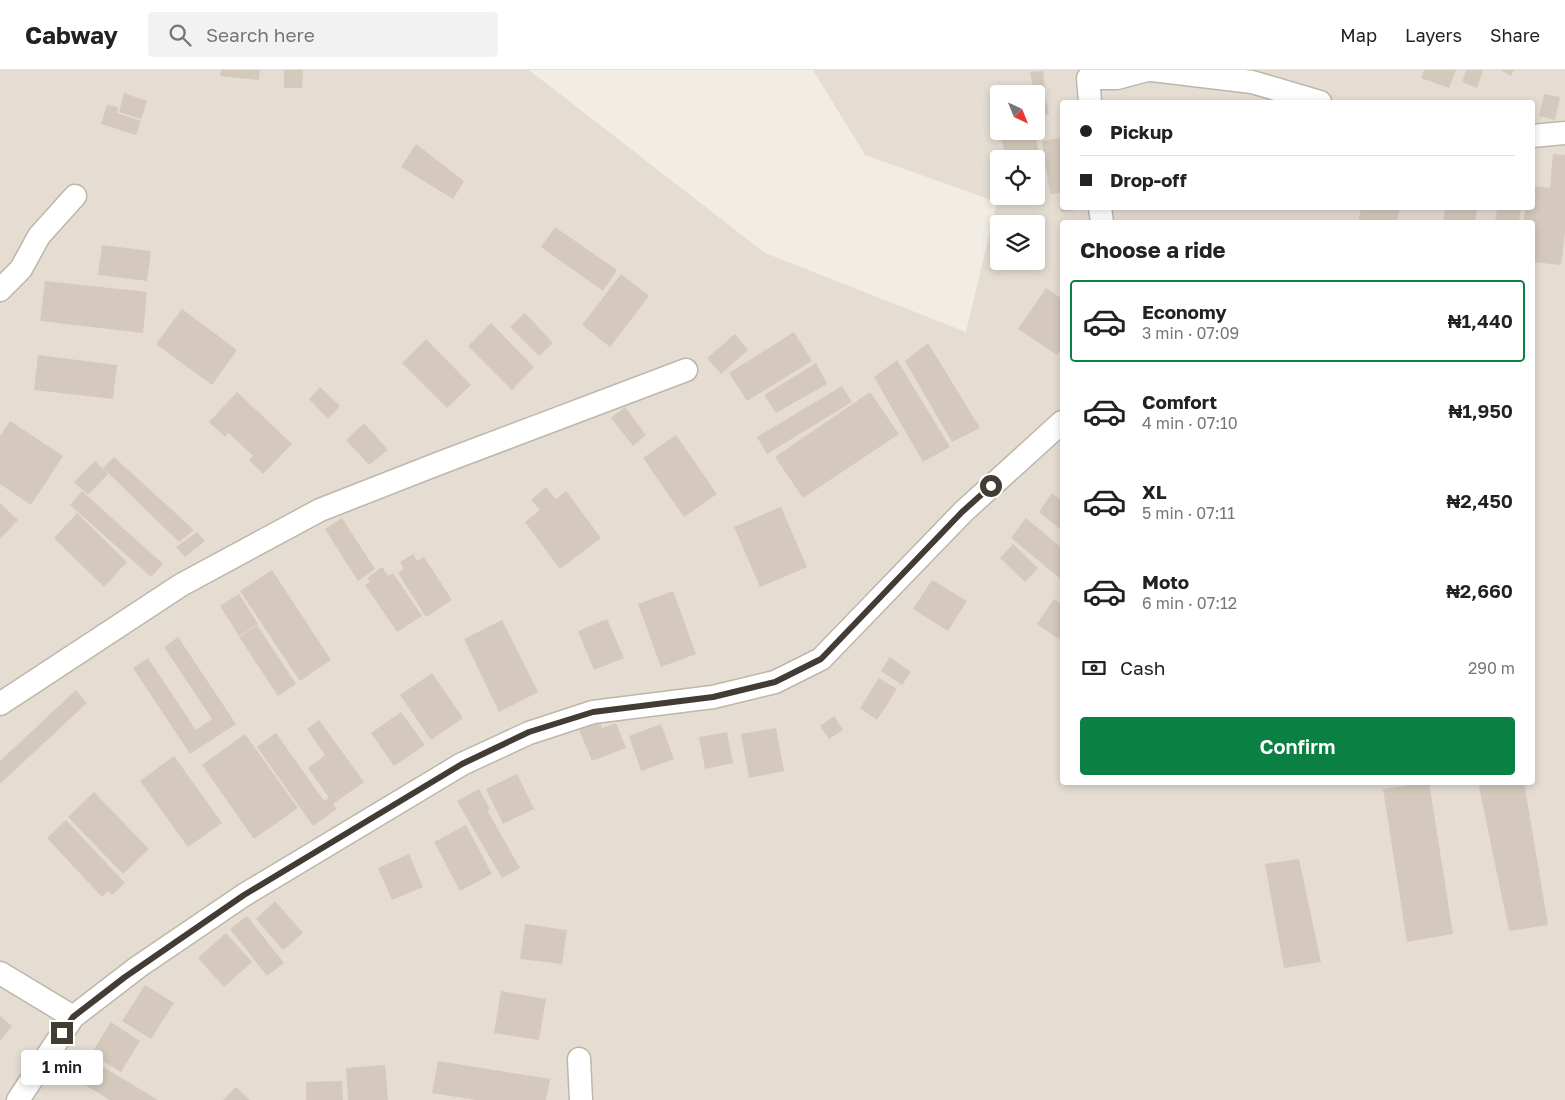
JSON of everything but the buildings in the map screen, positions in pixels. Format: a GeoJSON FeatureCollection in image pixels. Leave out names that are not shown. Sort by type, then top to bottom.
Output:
{"type":"FeatureCollection","features":[{"type":"Feature","properties":{"kind":"street"},"geometry":{"type":"LineString","coordinates":[[1090,100],[1086,74],[1116,78],[1147,70]]}},
{"type":"Feature","properties":{"kind":"street"},"geometry":{"type":"LineString","coordinates":[[1152,70],[1254,76],[1315,100]]}},
{"type":"Feature","properties":{"kind":"street"},"geometry":{"type":"LineString","coordinates":[[1535,136],[1565,133]]}},
{"type":"Feature","properties":{"kind":"street"},"geometry":{"type":"LineString","coordinates":[[0,290],[21,269],[39,236],[75,196]]}},
{"type":"Feature","properties":{"kind":"street"},"geometry":{"type":"LineString","coordinates":[[0,704],[181,586],[320,510],[686,370]]}},
{"type":"Feature","properties":{"kind":"street"},"geometry":{"type":"LineString","coordinates":[[18,1100],[73,1017],[138,967],[244,895],[462,764],[529,732],[593,712],[722,695],[775,682],[821,659],[962,512],[1060,424]]}},
{"type":"Feature","properties":{"kind":"street"},"geometry":{"type":"LineString","coordinates":[[0,973],[73,1017]]}},
{"type":"Feature","properties":{"kind":"street"},"geometry":{"type":"LineString","coordinates":[[579,1059],[580,1100]]}},
{"type":"Feature","properties":{"kind":"shaded area"},"geometry":{"type":"Polygon","coordinates":[[[0,70],[529,70],[765,253],[966,332],[990,231],[990,270],[1045,270],[1045,215],[994,215],[996,205],[1045,205],[1045,150],[990,150],[990,200],[865,155],[813,70],[1565,70],[1565,1100],[0,1100],[0,70]]]}},
{"type":"Feature","properties":{"kind":"route"},"geometry":{"type":"LineString","coordinates":[[62,1033],[73,1017],[138,967],[244,895],[462,764],[529,732],[593,712],[713,697],[775,682],[821,659],[962,512],[991,486]]}}]}
